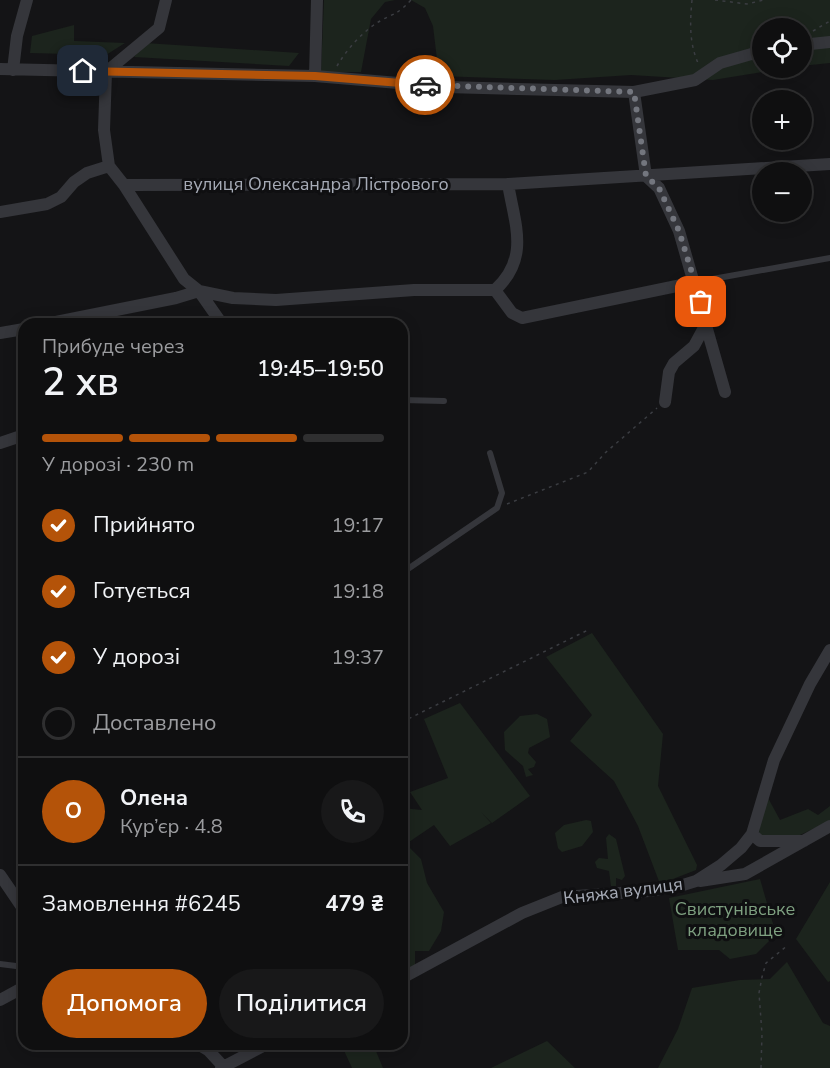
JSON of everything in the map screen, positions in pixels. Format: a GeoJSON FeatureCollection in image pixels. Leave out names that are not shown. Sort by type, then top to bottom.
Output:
{"type":"FeatureCollection","features":[{"type":"Feature","properties":{"kind":"street"},"geometry":{"type":"LineString","coordinates":[[27,0],[6,69],[315,76],[446,87],[634,92],[680,84],[704,75],[720,63],[752,54]]}},
{"type":"Feature","properties":{"kind":"street"},"geometry":{"type":"LineString","coordinates":[[166,0],[159,28],[106,72],[104,129],[109,166],[124,185],[184,279],[199,291],[218,318]]}},
{"type":"Feature","properties":{"kind":"street"},"geometry":{"type":"LineString","coordinates":[[315,76],[317,0]]}},
{"type":"Feature","properties":{"kind":"street"},"geometry":{"type":"LineString","coordinates":[[812,40],[830,42]]}},
{"type":"Feature","properties":{"kind":"street"},"geometry":{"type":"LineString","coordinates":[[634,92],[646,176],[659,188],[679,231],[696,282],[725,392]]}},
{"type":"Feature","properties":{"kind":"street","name":"вулиця Олександра Лістрового"},"geometry":{"type":"LineString","coordinates":[[124,185],[508,184],[830,164]]}},
{"type":"Feature","properties":{"kind":"street"},"geometry":{"type":"LineString","coordinates":[[0,212],[47,204],[61,197],[74,182],[87,173],[109,166]]}},
{"type":"Feature","properties":{"kind":"street"},"geometry":{"type":"LineString","coordinates":[[76,318],[176,298],[199,291],[233,298],[276,300],[414,290],[495,290],[511,272],[518,248],[508,184]]}},
{"type":"Feature","properties":{"kind":"street"},"geometry":{"type":"LineString","coordinates":[[495,290],[512,313],[522,318],[696,282]]}},
{"type":"Feature","properties":{"kind":"street"},"geometry":{"type":"LineString","coordinates":[[665,402],[669,372],[674,363],[694,346],[707,322]]}},
{"type":"Feature","properties":{"kind":"street"},"geometry":{"type":"LineString","coordinates":[[0,333],[18,329]]}},
{"type":"Feature","properties":{"kind":"street"},"geometry":{"type":"LineString","coordinates":[[0,443],[18,437]]}},
{"type":"Feature","properties":{"kind":"street","name":"Княжа вулиця"},"geometry":{"type":"LineString","coordinates":[[408,975],[522,913],[562,897],[649,891],[696,881],[721,865],[756,837],[774,760],[810,684],[830,650]]}},
{"type":"Feature","properties":{"kind":"street"},"geometry":{"type":"LineString","coordinates":[[696,881],[745,874],[830,826]]}},
{"type":"Feature","properties":{"kind":"street"},"geometry":{"type":"LineString","coordinates":[[762,866],[756,837],[805,841]]}},
{"type":"Feature","properties":{"kind":"street"},"geometry":{"type":"LineString","coordinates":[[0,875],[18,901]]}},
{"type":"Feature","properties":{"kind":"street"},"geometry":{"type":"LineString","coordinates":[[0,1000],[18,990]]}},
{"type":"Feature","properties":{"kind":"street"},"geometry":{"type":"LineString","coordinates":[[208,1050],[222,1067],[255,1050]]}},
{"type":"Feature","properties":{"kind":"lane"},"geometry":{"type":"LineString","coordinates":[[696,282],[830,258]]}},
{"type":"Feature","properties":{"kind":"lane"},"geometry":{"type":"LineString","coordinates":[[408,400],[444,401]]}},
{"type":"Feature","properties":{"kind":"lane"},"geometry":{"type":"LineString","coordinates":[[408,569],[497,508],[502,493],[490,453]]}},
{"type":"Feature","properties":{"kind":"lane"},"geometry":{"type":"LineString","coordinates":[[0,963],[18,966]]}},
{"type":"Feature","properties":{"kind":"path"},"geometry":{"type":"LineString","coordinates":[[330,77],[347,49],[380,21],[398,14],[411,0]]}},
{"type":"Feature","properties":{"kind":"path"},"geometry":{"type":"LineString","coordinates":[[692,0],[690,22],[692,49],[704,75]]}},
{"type":"Feature","properties":{"kind":"path"},"geometry":{"type":"LineString","coordinates":[[715,0],[747,4],[764,0]]}},
{"type":"Feature","properties":{"kind":"path"},"geometry":{"type":"LineString","coordinates":[[812,34],[830,21]]}},
{"type":"Feature","properties":{"kind":"path"},"geometry":{"type":"LineString","coordinates":[[497,508],[588,472],[605,453],[665,402]]}},
{"type":"Feature","properties":{"kind":"path"},"geometry":{"type":"LineString","coordinates":[[408,719],[591,629]]}},
{"type":"Feature","properties":{"kind":"path"},"geometry":{"type":"LineString","coordinates":[[761,1068],[762,1034],[759,993],[762,977],[766,963],[788,945]]}},
{"type":"Feature","properties":{"kind":"green space"},"geometry":{"type":"Polygon","coordinates":[[[324,0],[395,0],[385,2],[371,19],[361,72],[321,72],[324,0]]]}},
{"type":"Feature","properties":{"kind":"green space"},"geometry":{"type":"Polygon","coordinates":[[[411,0],[830,0],[830,63],[812,65],[812,18],[752,18],[752,74],[713,80],[631,75],[555,80],[439,76],[433,26],[425,8],[411,0]]]}},
{"type":"Feature","properties":{"kind":"green space"},"geometry":{"type":"Polygon","coordinates":[[[74,25],[74,41],[125,43],[106,55],[30,53],[32,36],[74,25]]]}},
{"type":"Feature","properties":{"kind":"green space"},"geometry":{"type":"Polygon","coordinates":[[[145,43],[299,53],[289,66],[134,57],[145,43]]]}},
{"type":"Feature","properties":{"kind":"green space"},"geometry":{"type":"Polygon","coordinates":[[[592,633],[663,734],[658,786],[697,865],[696,870],[660,884],[638,826],[614,781],[570,741],[592,715],[546,657],[592,633]]]}},
{"type":"Feature","properties":{"kind":"green space"},"geometry":{"type":"Polygon","coordinates":[[[460,703],[530,796],[492,823],[481,812],[491,823],[450,846],[434,825],[408,843],[408,809],[422,810],[410,792],[448,778],[424,719],[460,703]]]}},
{"type":"Feature","properties":{"kind":"green space"},"geometry":{"type":"Polygon","coordinates":[[[537,714],[547,719],[550,737],[529,748],[528,753],[536,762],[534,767],[528,769],[533,775],[526,777],[523,766],[505,750],[504,732],[520,716],[537,714]]]}},
{"type":"Feature","properties":{"kind":"green space"},"geometry":{"type":"Polygon","coordinates":[[[767,796],[780,820],[808,809],[818,815],[830,806],[830,821],[800,835],[764,837],[759,833],[761,810],[767,796]]]}},
{"type":"Feature","properties":{"kind":"green space"},"geometry":{"type":"Polygon","coordinates":[[[591,821],[593,832],[582,846],[562,852],[558,848],[555,833],[564,825],[591,821]]]}},
{"type":"Feature","properties":{"kind":"green space"},"geometry":{"type":"Polygon","coordinates":[[[609,834],[616,839],[625,876],[622,880],[616,878],[616,886],[611,886],[609,871],[597,868],[595,862],[599,858],[608,859],[606,838],[609,834]]]}},
{"type":"Feature","properties":{"kind":"green space"},"geometry":{"type":"Polygon","coordinates":[[[408,846],[421,859],[427,883],[444,912],[441,931],[429,951],[415,951],[415,966],[408,970],[408,846]]]}},
{"type":"Feature","properties":{"kind":"green space","name":"Свистунівське кладовище"},"geometry":{"type":"Polygon","coordinates":[[[760,879],[776,934],[756,954],[730,959],[719,950],[678,950],[669,898],[760,879]]]}},
{"type":"Feature","properties":{"kind":"green space"},"geometry":{"type":"Polygon","coordinates":[[[830,882],[830,981],[828,982],[796,939],[830,882]]]}},
{"type":"Feature","properties":{"kind":"green space"},"geometry":{"type":"Polygon","coordinates":[[[787,962],[823,1023],[830,1026],[830,1068],[658,1068],[678,1029],[692,988],[740,980],[770,979],[787,962]]]}},
{"type":"Feature","properties":{"kind":"green space"},"geometry":{"type":"Polygon","coordinates":[[[547,1041],[575,1068],[491,1068],[547,1041]]]}},
{"type":"Feature","properties":{"kind":"green space"},"geometry":{"type":"Polygon","coordinates":[[[344,1050],[376,1050],[383,1068],[352,1068],[344,1050]]]}},
{"type":"Feature","properties":{"kind":"way so far"},"geometry":{"type":"LineString","coordinates":[[425,85],[634,92],[646,176],[659,188],[679,231],[701,302]]}},
{"type":"Feature","properties":{"kind":"route"},"geometry":{"type":"LineString","coordinates":[[83,71],[315,76],[425,85]]}}]}
